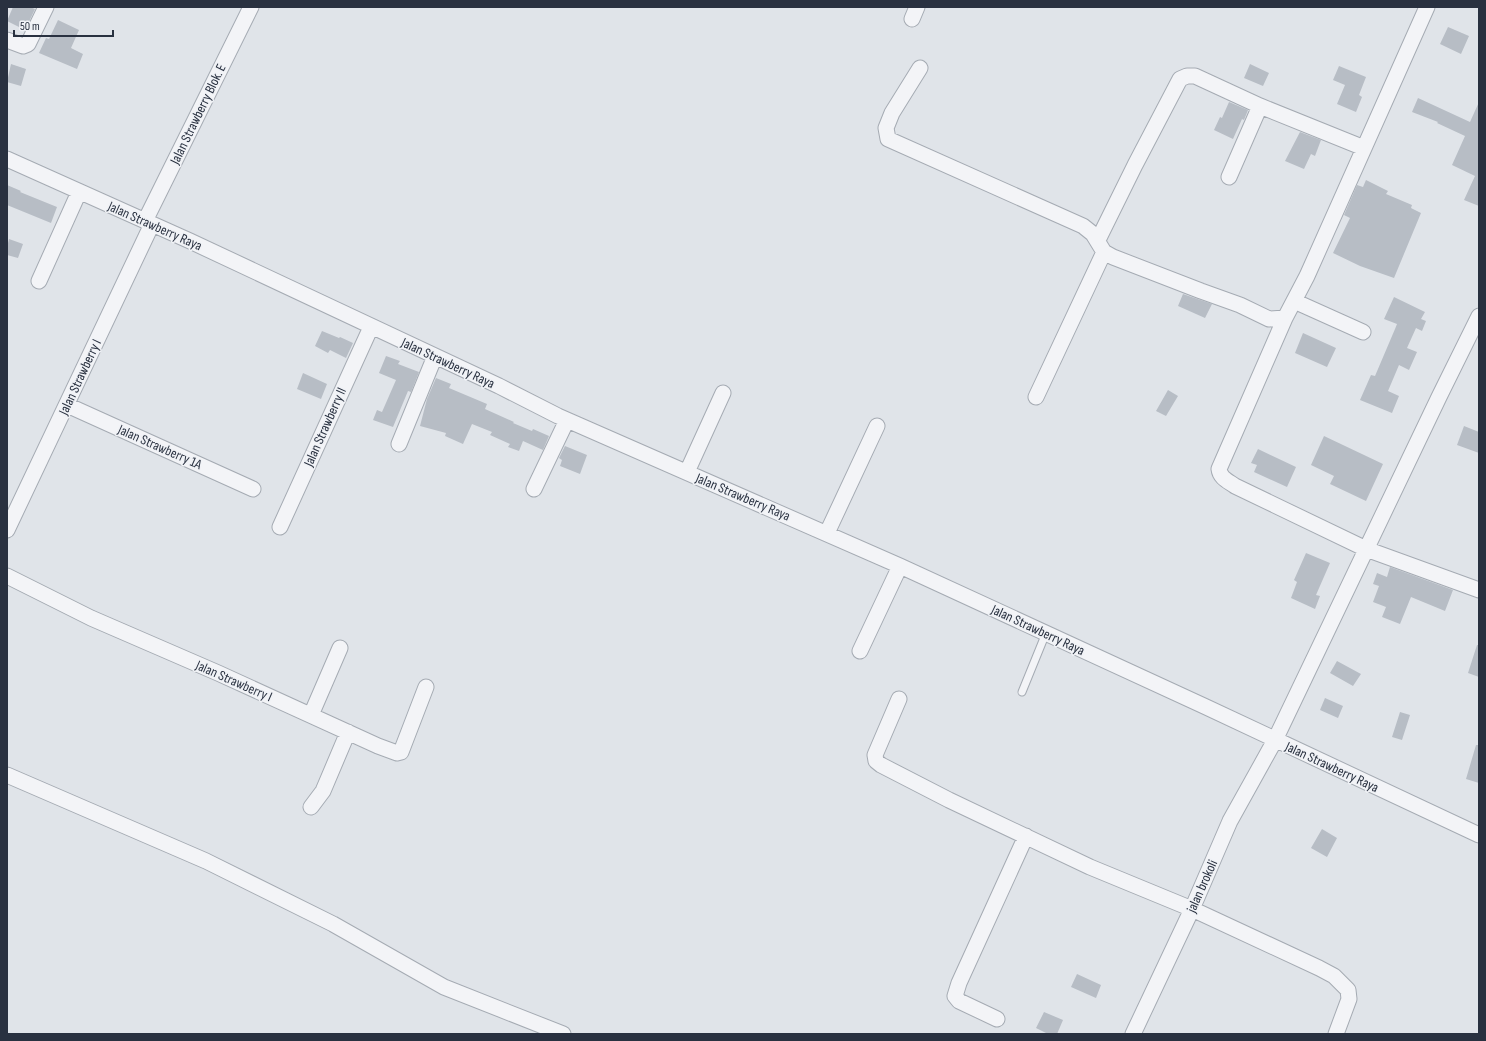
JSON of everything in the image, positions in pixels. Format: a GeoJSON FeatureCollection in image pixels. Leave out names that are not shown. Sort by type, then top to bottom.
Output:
{"type":"FeatureCollection","features":[{"type":"Feature","properties":{"kind":"street"},"geometry":{"type":"LineString","coordinates":[[7,40],[23,46],[28,44],[46,7]]}},
{"type":"Feature","properties":{"kind":"street","name":"Jalan Strawberry Blok. E"},"geometry":{"type":"LineString","coordinates":[[148,222],[251,7]]}},
{"type":"Feature","properties":{"kind":"street"},"geometry":{"type":"LineString","coordinates":[[1427,7],[1307,276],[1285,318],[1219,469],[1220,474],[1225,480],[1235,486],[1366,549],[1479,590]]}},
{"type":"Feature","properties":{"kind":"street"},"geometry":{"type":"LineString","coordinates":[[920,68],[892,113],[886,128],[888,139],[1083,226],[1093,234],[1101,246],[1113,257],[1201,291],[1240,304],[1269,319],[1285,318]]}},
{"type":"Feature","properties":{"kind":"street"},"geometry":{"type":"LineString","coordinates":[[1036,397],[1135,165],[1180,79],[1187,76],[1195,76],[1260,106],[1364,148]]}},
{"type":"Feature","properties":{"kind":"street"},"geometry":{"type":"LineString","coordinates":[[1229,177],[1260,106]]}},
{"type":"Feature","properties":{"kind":"street","name":"Jalan Strawberry Raya"},"geometry":{"type":"LineString","coordinates":[[7,159],[148,222],[435,356],[567,420],[827,533],[1046,633],[1479,836]]}},
{"type":"Feature","properties":{"kind":"street"},"geometry":{"type":"LineString","coordinates":[[39,281],[79,192]]}},
{"type":"Feature","properties":{"kind":"street","name":"Jalan Strawberry I"},"geometry":{"type":"LineString","coordinates":[[7,530],[67,405],[148,222]]}},
{"type":"Feature","properties":{"kind":"street"},"geometry":{"type":"LineString","coordinates":[[1294,301],[1363,332]]}},
{"type":"Feature","properties":{"kind":"street","name":"jalan brokoli"},"geometry":{"type":"LineString","coordinates":[[1133,1034],[1192,909],[1230,821],[1275,740],[1479,316]]}},
{"type":"Feature","properties":{"kind":"street","name":"Jalan Strawberry II"},"geometry":{"type":"LineString","coordinates":[[280,527],[371,327]]}},
{"type":"Feature","properties":{"kind":"street"},"geometry":{"type":"LineString","coordinates":[[399,444],[435,356]]}},
{"type":"Feature","properties":{"kind":"street"},"geometry":{"type":"LineString","coordinates":[[687,472],[723,392]]}},
{"type":"Feature","properties":{"kind":"street","name":"Jalan Strawberry 1A"},"geometry":{"type":"LineString","coordinates":[[67,405],[253,490]]}},
{"type":"Feature","properties":{"kind":"street"},"geometry":{"type":"LineString","coordinates":[[534,488],[567,420]]}},
{"type":"Feature","properties":{"kind":"street"},"geometry":{"type":"LineString","coordinates":[[827,533],[877,426]]}},
{"type":"Feature","properties":{"kind":"street"},"geometry":{"type":"LineString","coordinates":[[860,651],[900,566]]}},
{"type":"Feature","properties":{"kind":"street","name":"Jalan Strawberry I"},"geometry":{"type":"LineString","coordinates":[[7,576],[91,618],[387,750],[397,753],[401,752],[426,687]]}},
{"type":"Feature","properties":{"kind":"street"},"geometry":{"type":"LineString","coordinates":[[310,715],[340,648]]}},
{"type":"Feature","properties":{"kind":"street"},"geometry":{"type":"LineString","coordinates":[[899,699],[875,755],[876,760],[881,765],[949,800],[1090,867],[1192,909],[1334,976],[1344,984],[1348,990],[1348,999],[1336,1034]]}},
{"type":"Feature","properties":{"kind":"street"},"geometry":{"type":"LineString","coordinates":[[311,807],[323,791],[348,732]]}},
{"type":"Feature","properties":{"kind":"street"},"geometry":{"type":"LineString","coordinates":[[7,775],[206,861],[332,924],[444,987],[562,1034]]}},
{"type":"Feature","properties":{"kind":"street"},"geometry":{"type":"LineString","coordinates":[[997,1019],[959,1001],[955,996],[959,983],[1026,836]]}},
{"type":"Feature","properties":{"kind":"lane"},"geometry":{"type":"LineString","coordinates":[[1022,692],[1046,633]]}},
{"type":"Feature","properties":{"kind":"building"},"geometry":{"type":"Polygon","coordinates":[[[13,7],[30,7],[35,9],[25,30],[7,21],[13,7]]]}},
{"type":"Feature","properties":{"kind":"building"},"geometry":{"type":"Polygon","coordinates":[[[58,20],[79,30],[71,48],[83,54],[77,69],[39,53],[46,38],[49,39],[58,20]]]}},
{"type":"Feature","properties":{"kind":"building"},"geometry":{"type":"Polygon","coordinates":[[[1448,27],[1469,36],[1461,54],[1440,44],[1448,27]]]}},
{"type":"Feature","properties":{"kind":"building"},"geometry":{"type":"Polygon","coordinates":[[[11,64],[26,69],[21,86],[7,82],[11,64]]]}},
{"type":"Feature","properties":{"kind":"building"},"geometry":{"type":"Polygon","coordinates":[[[1250,64],[1269,73],[1263,86],[1244,78],[1250,64]]]}},
{"type":"Feature","properties":{"kind":"building"},"geometry":{"type":"Polygon","coordinates":[[[1339,66],[1366,77],[1359,95],[1362,97],[1356,112],[1337,104],[1345,85],[1333,80],[1339,66]]]}},
{"type":"Feature","properties":{"kind":"building"},"geometry":{"type":"Polygon","coordinates":[[[1418,98],[1470,122],[1479,102],[1479,206],[1464,200],[1475,176],[1452,165],[1465,136],[1437,123],[1438,122],[1412,112],[1418,98]]]}},
{"type":"Feature","properties":{"kind":"building"},"geometry":{"type":"Polygon","coordinates":[[[1229,102],[1248,110],[1233,139],[1214,130],[1220,117],[1222,118],[1229,102]]]}},
{"type":"Feature","properties":{"kind":"building"},"geometry":{"type":"Polygon","coordinates":[[[1300,132],[1321,140],[1315,156],[1311,154],[1304,169],[1285,161],[1300,132]]]}},
{"type":"Feature","properties":{"kind":"building"},"geometry":{"type":"Polygon","coordinates":[[[1366,180],[1388,191],[1386,194],[1412,205],[1411,208],[1421,213],[1394,278],[1360,266],[1333,253],[1350,218],[1344,215],[1357,185],[1363,187],[1366,180]]]}},
{"type":"Feature","properties":{"kind":"building"},"geometry":{"type":"Polygon","coordinates":[[[7,185],[57,207],[51,223],[7,205],[7,185]]]}},
{"type":"Feature","properties":{"kind":"building"},"geometry":{"type":"Polygon","coordinates":[[[9,239],[23,244],[18,258],[7,255],[9,239]]]}},
{"type":"Feature","properties":{"kind":"building"},"geometry":{"type":"Polygon","coordinates":[[[1183,294],[1212,304],[1205,318],[1178,306],[1183,294]]]}},
{"type":"Feature","properties":{"kind":"building"},"geometry":{"type":"Polygon","coordinates":[[[1394,297],[1425,312],[1421,319],[1426,321],[1422,331],[1416,328],[1407,348],[1417,352],[1409,370],[1399,365],[1388,391],[1399,396],[1392,413],[1360,400],[1371,375],[1375,376],[1397,324],[1384,319],[1394,297]]]}},
{"type":"Feature","properties":{"kind":"building"},"geometry":{"type":"Polygon","coordinates":[[[322,331],[353,343],[346,358],[330,350],[328,353],[315,346],[322,331]]]}},
{"type":"Feature","properties":{"kind":"building"},"geometry":{"type":"Polygon","coordinates":[[[1303,333],[1336,348],[1327,367],[1295,353],[1303,333]]]}},
{"type":"Feature","properties":{"kind":"building"},"geometry":{"type":"Polygon","coordinates":[[[386,356],[400,361],[398,364],[419,372],[411,392],[408,391],[393,427],[373,420],[377,410],[382,412],[396,380],[379,373],[386,356]]]}},
{"type":"Feature","properties":{"kind":"building"},"geometry":{"type":"Polygon","coordinates":[[[303,373],[327,384],[321,399],[297,389],[303,373]]]}},
{"type":"Feature","properties":{"kind":"building"},"geometry":{"type":"Polygon","coordinates":[[[436,378],[451,384],[449,388],[487,404],[485,409],[514,422],[513,423],[549,436],[543,450],[523,441],[519,451],[508,447],[510,444],[490,435],[492,432],[472,424],[463,444],[445,436],[446,433],[420,426],[427,399],[436,378]]]}},
{"type":"Feature","properties":{"kind":"building"},"geometry":{"type":"Polygon","coordinates":[[[1168,390],[1178,396],[1166,416],[1156,411],[1168,390]]]}},
{"type":"Feature","properties":{"kind":"building"},"geometry":{"type":"Polygon","coordinates":[[[1464,426],[1479,432],[1479,453],[1457,445],[1464,426]]]}},
{"type":"Feature","properties":{"kind":"building"},"geometry":{"type":"Polygon","coordinates":[[[1324,436],[1383,464],[1366,501],[1330,484],[1334,476],[1311,465],[1324,436]]]}},
{"type":"Feature","properties":{"kind":"building"},"geometry":{"type":"Polygon","coordinates":[[[565,446],[587,455],[580,474],[560,466],[562,460],[559,458],[565,446]]]}},
{"type":"Feature","properties":{"kind":"building"},"geometry":{"type":"Polygon","coordinates":[[[1258,449],[1296,467],[1287,487],[1254,472],[1257,465],[1251,463],[1258,449]]]}},
{"type":"Feature","properties":{"kind":"building"},"geometry":{"type":"Polygon","coordinates":[[[1306,553],[1330,563],[1316,595],[1320,596],[1315,609],[1291,598],[1297,582],[1294,580],[1306,553]]]}},
{"type":"Feature","properties":{"kind":"building"},"geometry":{"type":"Polygon","coordinates":[[[1390,567],[1453,590],[1445,611],[1411,597],[1400,624],[1382,617],[1386,607],[1373,602],[1379,586],[1373,584],[1377,573],[1387,577],[1390,567]]]}},
{"type":"Feature","properties":{"kind":"building"},"geometry":{"type":"Polygon","coordinates":[[[1477,645],[1479,645],[1479,677],[1468,673],[1477,645]]]}},
{"type":"Feature","properties":{"kind":"building"},"geometry":{"type":"Polygon","coordinates":[[[1337,661],[1361,674],[1353,686],[1330,673],[1337,661]]]}},
{"type":"Feature","properties":{"kind":"building"},"geometry":{"type":"Polygon","coordinates":[[[1325,698],[1343,706],[1338,718],[1320,710],[1325,698]]]}},
{"type":"Feature","properties":{"kind":"building"},"geometry":{"type":"Polygon","coordinates":[[[1400,712],[1410,715],[1402,740],[1392,737],[1400,712]]]}},
{"type":"Feature","properties":{"kind":"building"},"geometry":{"type":"Polygon","coordinates":[[[1476,745],[1479,745],[1479,783],[1466,779],[1476,745]]]}},
{"type":"Feature","properties":{"kind":"building"},"geometry":{"type":"Polygon","coordinates":[[[1322,829],[1337,838],[1327,857],[1311,848],[1322,829]]]}},
{"type":"Feature","properties":{"kind":"building"},"geometry":{"type":"Polygon","coordinates":[[[1077,974],[1101,985],[1096,998],[1071,987],[1077,974]]]}},
{"type":"Feature","properties":{"kind":"building"},"geometry":{"type":"Polygon","coordinates":[[[1044,1012],[1063,1020],[1057,1034],[1048,1034],[1036,1028],[1044,1012]]]}}]}
